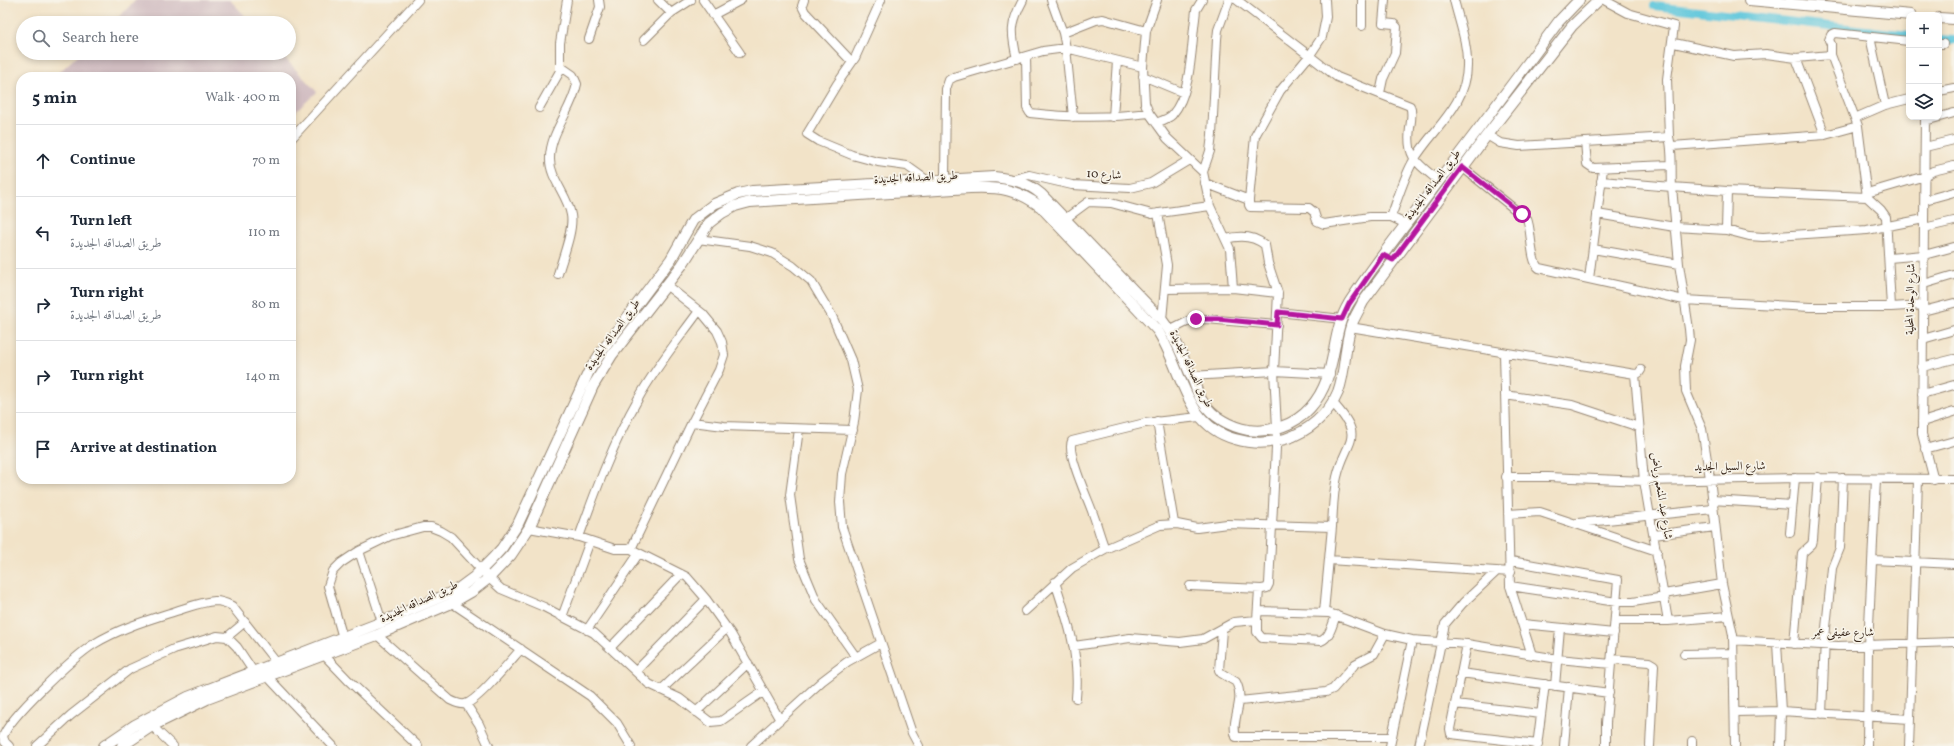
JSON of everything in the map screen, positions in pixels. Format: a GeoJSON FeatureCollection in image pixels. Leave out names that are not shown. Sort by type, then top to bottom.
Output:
{"type":"FeatureCollection","features":[{"type":"Feature","properties":{"kind":"street"},"geometry":{"type":"LineString","coordinates":[[296,134],[418,0]]}},
{"type":"Feature","properties":{"kind":"street"},"geometry":{"type":"LineString","coordinates":[[539,108],[556,80],[560,66],[560,43],[567,0]]}},
{"type":"Feature","properties":{"kind":"street"},"geometry":{"type":"LineString","coordinates":[[589,39],[600,7],[599,0]]}},
{"type":"Feature","properties":{"kind":"street"},"geometry":{"type":"LineString","coordinates":[[658,0],[671,13]]}},
{"type":"Feature","properties":{"kind":"street"},"geometry":{"type":"LineString","coordinates":[[644,40],[671,13],[690,0]]}},
{"type":"Feature","properties":{"kind":"street"},"geometry":{"type":"LineString","coordinates":[[703,0],[740,53]]}},
{"type":"Feature","properties":{"kind":"street"},"geometry":{"type":"LineString","coordinates":[[713,15],[741,0]]}},
{"type":"Feature","properties":{"kind":"street"},"geometry":{"type":"LineString","coordinates":[[804,0],[802,6],[805,12],[852,62]]}},
{"type":"Feature","properties":{"kind":"street"},"geometry":{"type":"LineString","coordinates":[[881,0],[866,35],[852,62],[836,84],[807,134],[818,141],[852,155],[878,162],[907,166],[928,181]]}},
{"type":"Feature","properties":{"kind":"street"},"geometry":{"type":"LineString","coordinates":[[1017,59],[1011,31],[1016,13],[1023,0]]}},
{"type":"Feature","properties":{"kind":"street"},"geometry":{"type":"LineString","coordinates":[[1050,0],[1063,33],[1066,48],[1073,118]]}},
{"type":"Feature","properties":{"kind":"street"},"geometry":{"type":"LineString","coordinates":[[1157,0],[1146,31],[1142,67],[1143,88],[1149,113],[1167,138],[1203,172]]}},
{"type":"Feature","properties":{"kind":"street"},"geometry":{"type":"LineString","coordinates":[[1156,123],[1173,114],[1184,93],[1188,76],[1196,10],[1202,0]]}},
{"type":"Feature","properties":{"kind":"street"},"geometry":{"type":"LineString","coordinates":[[1229,0],[1218,30],[1212,135],[1210,150],[1203,172],[1210,206],[1226,239],[1232,262],[1233,288]]}},
{"type":"Feature","properties":{"kind":"street"},"geometry":{"type":"LineString","coordinates":[[1237,0],[1337,77],[1410,106],[1412,113],[1409,146],[1414,160],[1447,188]]}},
{"type":"Feature","properties":{"kind":"street"},"geometry":{"type":"LineString","coordinates":[[1325,0],[1325,26],[1322,37],[1310,55],[1280,92],[1254,136],[1249,200],[1250,207],[1309,208],[1314,212],[1317,221],[1324,224],[1370,217],[1391,217],[1406,224]]}},
{"type":"Feature","properties":{"kind":"street"},"geometry":{"type":"LineString","coordinates":[[1362,0],[1362,26]]}},
{"type":"Feature","properties":{"kind":"street"},"geometry":{"type":"LineString","coordinates":[[1380,93],[1383,80],[1395,53],[1397,28],[1394,24],[1384,24],[1382,21],[1385,0]]}},
{"type":"Feature","properties":{"kind":"street"},"geometry":{"type":"LineString","coordinates":[[1391,217],[1414,160],[1444,121],[1463,88],[1466,77],[1467,54],[1454,0]]}},
{"type":"Feature","properties":{"kind":"street","name":"طريق الصداقه الجديدة"},"geometry":{"type":"LineString","coordinates":[[104,746],[149,723],[207,699],[325,656],[452,603],[471,592],[489,578],[511,555],[529,528],[593,386],[612,355],[682,265],[709,223],[735,206],[750,202],[945,184],[994,177],[1014,179],[1035,189],[1171,330],[1202,402],[1212,412],[1236,427],[1249,430],[1277,428],[1294,420],[1309,409],[1317,399],[1330,374],[1342,319],[1349,304],[1406,224],[1559,21],[1579,0]]}},
{"type":"Feature","properties":{"kind":"street","name":"طريق الصداقه الجديدة"},"geometry":{"type":"LineString","coordinates":[[122,746],[149,723],[188,697],[382,622],[455,590],[482,569],[502,548],[518,524],[589,371],[602,351],[657,278],[684,238],[693,220],[714,204],[738,194],[752,191],[928,181],[1010,191],[1026,196],[1041,208],[1157,330],[1166,344],[1192,406],[1199,417],[1216,431],[1230,438],[1245,442],[1276,442],[1293,437],[1308,428],[1322,416],[1332,402],[1342,377],[1350,327],[1363,302],[1462,167],[1572,26],[1599,0]]}},
{"type":"Feature","properties":{"kind":"street"},"geometry":{"type":"LineString","coordinates":[[1604,0],[1628,13],[1674,26],[1674,43],[1669,60],[1667,79],[1669,138],[1672,146],[1670,165],[1675,227],[1690,340],[1684,366],[1686,390],[1702,429],[1710,478],[1722,584],[1733,640],[1736,712],[1735,746]]}},
{"type":"Feature","properties":{"kind":"street"},"geometry":{"type":"LineString","coordinates":[[1749,0],[1906,15]]}},
{"type":"Feature","properties":{"kind":"street"},"geometry":{"type":"LineString","coordinates":[[1942,18],[1954,19]]}},
{"type":"Feature","properties":{"kind":"street"},"geometry":{"type":"LineString","coordinates":[[1063,33],[1096,20],[1104,19],[1146,31]]}},
{"type":"Feature","properties":{"kind":"street"},"geometry":{"type":"LineString","coordinates":[[1891,307],[1887,227],[1884,213],[1867,195],[1857,122],[1831,55],[1831,44],[1829,40],[1832,34],[1906,41]]}},
{"type":"Feature","properties":{"kind":"street"},"geometry":{"type":"LineString","coordinates":[[1870,37],[1885,105]]}},
{"type":"Feature","properties":{"kind":"street"},"geometry":{"type":"LineString","coordinates":[[1674,43],[1734,56],[1766,54],[1796,58],[1831,55]]}},
{"type":"Feature","properties":{"kind":"street"},"geometry":{"type":"LineString","coordinates":[[945,184],[946,89],[949,80],[954,77],[1043,51],[1066,48],[1142,67]]}},
{"type":"Feature","properties":{"kind":"street"},"geometry":{"type":"LineString","coordinates":[[1026,57],[1028,111],[1030,113],[1073,118],[1113,117],[1149,113]]}},
{"type":"Feature","properties":{"kind":"street"},"geometry":{"type":"LineString","coordinates":[[1796,58],[1825,135]]}},
{"type":"Feature","properties":{"kind":"street"},"geometry":{"type":"LineString","coordinates":[[1113,117],[1117,61]]}},
{"type":"Feature","properties":{"kind":"street"},"geometry":{"type":"LineString","coordinates":[[558,274],[572,216],[554,175],[550,159],[551,145],[573,98],[577,84],[573,75],[560,66]]}},
{"type":"Feature","properties":{"kind":"street"},"geometry":{"type":"LineString","coordinates":[[1143,76],[1184,93]]}},
{"type":"Feature","properties":{"kind":"street"},"geometry":{"type":"LineString","coordinates":[[1942,91],[1954,88]]}},
{"type":"Feature","properties":{"kind":"street"},"geometry":{"type":"LineString","coordinates":[[1672,146],[1825,135],[1857,122],[1885,105],[1906,100]]}},
{"type":"Feature","properties":{"kind":"street"},"geometry":{"type":"LineString","coordinates":[[1942,115],[1954,113]]}},
{"type":"Feature","properties":{"kind":"street","name":"شارع الوحدة المحلية"},"geometry":{"type":"LineString","coordinates":[[1925,120],[1926,176],[1924,200],[1922,434],[1934,480]]}},
{"type":"Feature","properties":{"kind":"street"},"geometry":{"type":"LineString","coordinates":[[1487,135],[1500,143],[1509,146],[1669,138]]}},
{"type":"Feature","properties":{"kind":"street"},"geometry":{"type":"LineString","coordinates":[[1925,147],[1954,140]]}},
{"type":"Feature","properties":{"kind":"street"},"geometry":{"type":"LineString","coordinates":[[1585,142],[1588,166],[1603,169],[1670,165]]}},
{"type":"Feature","properties":{"kind":"street","name":"شارع 10"},"geometry":{"type":"LineString","coordinates":[[1014,179],[1029,175],[1072,185],[1130,188],[1151,183],[1189,160]]}},
{"type":"Feature","properties":{"kind":"street"},"geometry":{"type":"LineString","coordinates":[[1602,181],[1727,192],[1867,195],[1926,176],[1934,171],[1954,166]]}},
{"type":"Feature","properties":{"kind":"street"},"geometry":{"type":"LineString","coordinates":[[1462,167],[1527,219],[1530,226],[1536,266],[1684,300],[1810,307],[1923,308],[1954,303]]}},
{"type":"Feature","properties":{"kind":"street"},"geometry":{"type":"LineString","coordinates":[[1589,279],[1603,169]]}},
{"type":"Feature","properties":{"kind":"street"},"geometry":{"type":"LineString","coordinates":[[1205,183],[1249,200]]}},
{"type":"Feature","properties":{"kind":"street"},"geometry":{"type":"LineString","coordinates":[[1726,230],[1727,192]]}},
{"type":"Feature","properties":{"kind":"street"},"geometry":{"type":"LineString","coordinates":[[1924,200],[1954,192]]}},
{"type":"Feature","properties":{"kind":"street"},"geometry":{"type":"LineString","coordinates":[[1065,219],[1088,202],[1099,201],[1144,212],[1158,213],[1210,206]]}},
{"type":"Feature","properties":{"kind":"street"},"geometry":{"type":"LineString","coordinates":[[1158,213],[1166,250],[1166,289],[1162,320]]}},
{"type":"Feature","properties":{"kind":"street"},"geometry":{"type":"LineString","coordinates":[[1597,214],[1675,227],[1726,230],[1749,236],[1763,237],[1867,230],[1924,219]]}},
{"type":"Feature","properties":{"kind":"street"},"geometry":{"type":"LineString","coordinates":[[1924,228],[1954,221]]}},
{"type":"Feature","properties":{"kind":"street"},"geometry":{"type":"LineString","coordinates":[[1190,586],[1259,589],[1267,588],[1269,584],[1277,428],[1274,371],[1278,293],[1268,263],[1265,245],[1244,236],[1226,239]]}},
{"type":"Feature","properties":{"kind":"street"},"geometry":{"type":"LineString","coordinates":[[684,238],[750,246],[772,253],[793,266],[811,281],[832,316],[851,360],[858,390],[852,430],[842,474],[840,502],[842,527],[912,733],[918,746]]}},
{"type":"Feature","properties":{"kind":"street"},"geometry":{"type":"LineString","coordinates":[[1888,258],[1924,255],[1954,247]]}},
{"type":"Feature","properties":{"kind":"street"},"geometry":{"type":"LineString","coordinates":[[1593,248],[1679,264]]}},
{"type":"Feature","properties":{"kind":"street"},"geometry":{"type":"LineString","coordinates":[[1383,255],[1393,260]]}},
{"type":"Feature","properties":{"kind":"street"},"geometry":{"type":"LineString","coordinates":[[1924,284],[1954,275]]}},
{"type":"Feature","properties":{"kind":"street"},"geometry":{"type":"LineString","coordinates":[[631,549],[692,422],[720,370],[724,355],[722,342],[717,331],[699,311],[657,278]]}},
{"type":"Feature","properties":{"kind":"street"},"geometry":{"type":"LineString","coordinates":[[1166,289],[1233,288],[1278,293]]}},
{"type":"Feature","properties":{"kind":"street"},"geometry":{"type":"LineString","coordinates":[[579,537],[598,483],[615,444],[638,399],[657,368],[699,311]]}},
{"type":"Feature","properties":{"kind":"street"},"geometry":{"type":"LineString","coordinates":[[1278,312],[1342,319]]}},
{"type":"Feature","properties":{"kind":"street"},"geometry":{"type":"LineString","coordinates":[[1171,330],[1189,321],[1206,319],[1277,325]]}},
{"type":"Feature","properties":{"kind":"street"},"geometry":{"type":"LineString","coordinates":[[1350,327],[1504,353],[1506,477],[1511,561],[1510,586],[1532,655]]}},
{"type":"Feature","properties":{"kind":"street"},"geometry":{"type":"LineString","coordinates":[[1923,340],[1954,330]]}},
{"type":"Feature","properties":{"kind":"street","name":"شارع عبد المنعم رياض"},"geometry":{"type":"LineString","coordinates":[[1504,353],[1638,372],[1639,428],[1644,481],[1668,621]]}},
{"type":"Feature","properties":{"kind":"street"},"geometry":{"type":"LineString","coordinates":[[1922,367],[1954,359]]}},
{"type":"Feature","properties":{"kind":"street"},"geometry":{"type":"LineString","coordinates":[[1191,376],[1274,371],[1330,374],[1342,377]]}},
{"type":"Feature","properties":{"kind":"street"},"geometry":{"type":"LineString","coordinates":[[1922,394],[1954,385]]}},
{"type":"Feature","properties":{"kind":"street"},"geometry":{"type":"LineString","coordinates":[[1505,396],[1572,405],[1639,428]]}},
{"type":"Feature","properties":{"kind":"street"},"geometry":{"type":"LineString","coordinates":[[1192,406],[1202,402]]}},
{"type":"Feature","properties":{"kind":"street"},"geometry":{"type":"LineString","coordinates":[[1324,612],[1336,479],[1352,436],[1346,418],[1332,402]]}},
{"type":"Feature","properties":{"kind":"street"},"geometry":{"type":"LineString","coordinates":[[1922,422],[1954,412]]}},
{"type":"Feature","properties":{"kind":"street"},"geometry":{"type":"LineString","coordinates":[[1105,549],[1092,510],[1079,478],[1070,444],[1076,438],[1145,423],[1199,417]]}},
{"type":"Feature","properties":{"kind":"street"},"geometry":{"type":"LineString","coordinates":[[1157,421],[1174,524]]}},
{"type":"Feature","properties":{"kind":"street"},"geometry":{"type":"LineString","coordinates":[[692,422],[724,426],[852,430]]}},
{"type":"Feature","properties":{"kind":"street"},"geometry":{"type":"LineString","coordinates":[[799,429],[790,495],[799,559],[816,600],[856,657]]}},
{"type":"Feature","properties":{"kind":"street"},"geometry":{"type":"LineString","coordinates":[[1925,449],[1954,441]]}},
{"type":"Feature","properties":{"kind":"street","name":"شارع السيل الجديد"},"geometry":{"type":"LineString","coordinates":[[1506,477],[1548,477],[1644,481],[1710,478],[1818,477],[1918,480],[1954,479]]}},
{"type":"Feature","properties":{"kind":"street"},"geometry":{"type":"LineString","coordinates":[[1794,644],[1802,553],[1812,544],[1818,477]]}},
{"type":"Feature","properties":{"kind":"street"},"geometry":{"type":"LineString","coordinates":[[1790,533],[1795,478]]}},
{"type":"Feature","properties":{"kind":"street"},"geometry":{"type":"LineString","coordinates":[[1822,714],[1825,646],[1832,568],[1840,548],[1843,478]]}},
{"type":"Feature","properties":{"kind":"street"},"geometry":{"type":"LineString","coordinates":[[1867,746],[1868,646],[1876,479]]}},
{"type":"Feature","properties":{"kind":"street"},"geometry":{"type":"LineString","coordinates":[[1909,746],[1918,480]]}},
{"type":"Feature","properties":{"kind":"street"},"geometry":{"type":"LineString","coordinates":[[1576,523],[1651,516],[1712,504],[1792,505]]}},
{"type":"Feature","properties":{"kind":"street"},"geometry":{"type":"LineString","coordinates":[[1508,514],[1536,511],[1657,551]]}},
{"type":"Feature","properties":{"kind":"street"},"geometry":{"type":"LineString","coordinates":[[518,524],[529,528],[579,537],[614,548],[631,549],[687,577],[706,599],[727,628],[780,720]]}},
{"type":"Feature","properties":{"kind":"street"},"geometry":{"type":"LineString","coordinates":[[1025,611],[1072,568],[1105,549],[1160,525],[1174,524],[1197,528],[1227,524],[1272,524],[1332,527]]}},
{"type":"Feature","properties":{"kind":"street"},"geometry":{"type":"LineString","coordinates":[[343,638],[328,586],[332,571],[359,551],[390,536],[423,527],[431,527],[441,530],[451,537],[501,589],[544,607],[594,633],[649,684],[679,698],[710,722],[721,721],[764,691]]}},
{"type":"Feature","properties":{"kind":"street"},"geometry":{"type":"LineString","coordinates":[[1654,535],[1715,527]]}},
{"type":"Feature","properties":{"kind":"street"},"geometry":{"type":"LineString","coordinates":[[562,617],[590,541]]}},
{"type":"Feature","properties":{"kind":"street"},"geometry":{"type":"LineString","coordinates":[[359,551],[382,622]]}},
{"type":"Feature","properties":{"kind":"street"},"geometry":{"type":"LineString","coordinates":[[587,630],[639,553]]}},
{"type":"Feature","properties":{"kind":"street"},"geometry":{"type":"LineString","coordinates":[[1329,560],[1511,572]]}},
{"type":"Feature","properties":{"kind":"street"},"geometry":{"type":"LineString","coordinates":[[1872,560],[1954,564]]}},
{"type":"Feature","properties":{"kind":"street"},"geometry":{"type":"LineString","coordinates":[[1511,561],[1616,578],[1619,581],[1606,746]]}},
{"type":"Feature","properties":{"kind":"street"},"geometry":{"type":"LineString","coordinates":[[1419,746],[1441,641],[1446,624],[1453,613],[1496,572]]}},
{"type":"Feature","properties":{"kind":"street"},"geometry":{"type":"LineString","coordinates":[[610,648],[681,574]]}},
{"type":"Feature","properties":{"kind":"street"},"geometry":{"type":"LineString","coordinates":[[1055,582],[1074,646],[1077,664],[1076,698]]}},
{"type":"Feature","properties":{"kind":"street"},"geometry":{"type":"LineString","coordinates":[[1510,586],[1617,602],[1644,601],[1664,595],[1722,584]]}},
{"type":"Feature","properties":{"kind":"street"},"geometry":{"type":"LineString","coordinates":[[1259,589],[1257,620],[1258,632],[1262,638],[1326,640],[1336,614]]}},
{"type":"Feature","properties":{"kind":"street"},"geometry":{"type":"LineString","coordinates":[[636,671],[706,599]]}},
{"type":"Feature","properties":{"kind":"street"},"geometry":{"type":"LineString","coordinates":[[9,746],[3,737],[13,721],[49,682],[75,658],[110,635],[168,613],[200,603],[215,601],[226,603],[232,606],[276,662]]}},
{"type":"Feature","properties":{"kind":"street"},"geometry":{"type":"LineString","coordinates":[[452,603],[590,696],[617,723],[631,746]]}},
{"type":"Feature","properties":{"kind":"street"},"geometry":{"type":"LineString","coordinates":[[1258,611],[1324,612],[1336,614],[1385,634],[1412,640],[1467,644],[1558,659],[1612,662],[1649,662],[1654,665],[1650,746]]}},
{"type":"Feature","properties":{"kind":"street"},"geometry":{"type":"LineString","coordinates":[[1615,621],[1668,621],[1728,616]]}},
{"type":"Feature","properties":{"kind":"street"},"geometry":{"type":"LineString","coordinates":[[1074,646],[1130,638],[1180,642],[1203,638],[1222,630],[1234,622],[1257,620]]}},
{"type":"Feature","properties":{"kind":"street"},"geometry":{"type":"LineString","coordinates":[[227,637],[245,622]]}},
{"type":"Feature","properties":{"kind":"street"},"geometry":{"type":"LineString","coordinates":[[1523,624],[1614,633]]}},
{"type":"Feature","properties":{"kind":"street"},"geometry":{"type":"LineString","coordinates":[[662,690],[727,628]]}},
{"type":"Feature","properties":{"kind":"street"},"geometry":{"type":"LineString","coordinates":[[1555,686],[1560,628]]}},
{"type":"Feature","properties":{"kind":"street"},"geometry":{"type":"LineString","coordinates":[[1222,630],[1219,670],[1220,673],[1236,682],[1240,701],[1234,730],[1236,737],[1267,742],[1391,737]]}},
{"type":"Feature","properties":{"kind":"street"},"geometry":{"type":"LineString","coordinates":[[1240,701],[1326,692],[1333,689],[1355,664],[1374,654],[1385,634]]}},
{"type":"Feature","properties":{"kind":"street"},"geometry":{"type":"LineString","coordinates":[[377,635],[450,700],[466,704],[479,724],[489,746]]}},
{"type":"Feature","properties":{"kind":"street"},"geometry":{"type":"LineString","coordinates":[[37,746],[78,710],[130,669],[174,649],[217,636],[227,637],[237,647],[253,671]]}},
{"type":"Feature","properties":{"kind":"street"},"geometry":{"type":"LineString","coordinates":[[1390,746],[1412,640]]}},
{"type":"Feature","properties":{"kind":"street","name":"شارع عفيفى عمر"},"geometry":{"type":"LineString","coordinates":[[1733,640],[1825,646],[1868,646],[1954,642]]}},
{"type":"Feature","properties":{"kind":"street"},"geometry":{"type":"LineString","coordinates":[[750,746],[822,681],[856,657],[881,642]]}},
{"type":"Feature","properties":{"kind":"street"},"geometry":{"type":"LineString","coordinates":[[1777,643],[1781,711],[1780,746]]}},
{"type":"Feature","properties":{"kind":"street"},"geometry":{"type":"LineString","coordinates":[[1467,644],[1455,704],[1451,734],[1488,742],[1537,745],[1545,684]]}},
{"type":"Feature","properties":{"kind":"street"},"geometry":{"type":"LineString","coordinates":[[319,647],[325,656],[348,680],[418,746]]}},
{"type":"Feature","properties":{"kind":"street"},"geometry":{"type":"LineString","coordinates":[[466,704],[479,695],[521,649]]}},
{"type":"Feature","properties":{"kind":"street"},"geometry":{"type":"LineString","coordinates":[[1684,654],[1734,653]]}},
{"type":"Feature","properties":{"kind":"street"},"geometry":{"type":"LineString","coordinates":[[696,712],[748,663]]}},
{"type":"Feature","properties":{"kind":"street"},"geometry":{"type":"LineString","coordinates":[[1461,673],[1609,693]]}},
{"type":"Feature","properties":{"kind":"street"},"geometry":{"type":"LineString","coordinates":[[267,676],[333,746]]}},
{"type":"Feature","properties":{"kind":"street"},"geometry":{"type":"LineString","coordinates":[[1564,746],[1569,687]]}},
{"type":"Feature","properties":{"kind":"street"},"geometry":{"type":"LineString","coordinates":[[1455,704],[1541,714]]}},
{"type":"Feature","properties":{"kind":"street"},"geometry":{"type":"LineString","coordinates":[[1736,712],[1781,711],[1910,719]]}},
{"type":"Feature","properties":{"kind":"street"},"geometry":{"type":"LineString","coordinates":[[149,723],[173,746]]}},
{"type":"Feature","properties":{"kind":"shaded area"},"geometry":{"type":"Polygon","coordinates":[[[136,0],[230,0],[245,16],[119,16],[136,0]]]}},
{"type":"Feature","properties":{"kind":"shaded area"},"geometry":{"type":"Polygon","coordinates":[[[72,60],[287,60],[317,92],[296,111],[296,72],[59,72],[72,60]]]}},
{"type":"Feature","properties":{"kind":"waterway"},"geometry":{"type":"LineString","coordinates":[[1654,6],[1906,35]]}},
{"type":"Feature","properties":{"kind":"waterway"},"geometry":{"type":"LineString","coordinates":[[1942,39],[1954,40]]}},
{"type":"Feature","properties":{"kind":"route"},"geometry":{"type":"LineString","coordinates":[[1196,319],[1218,319],[1277,325],[1278,312],[1342,319],[1349,304],[1383,255],[1393,260],[1462,167],[1522,214]]}}]}
